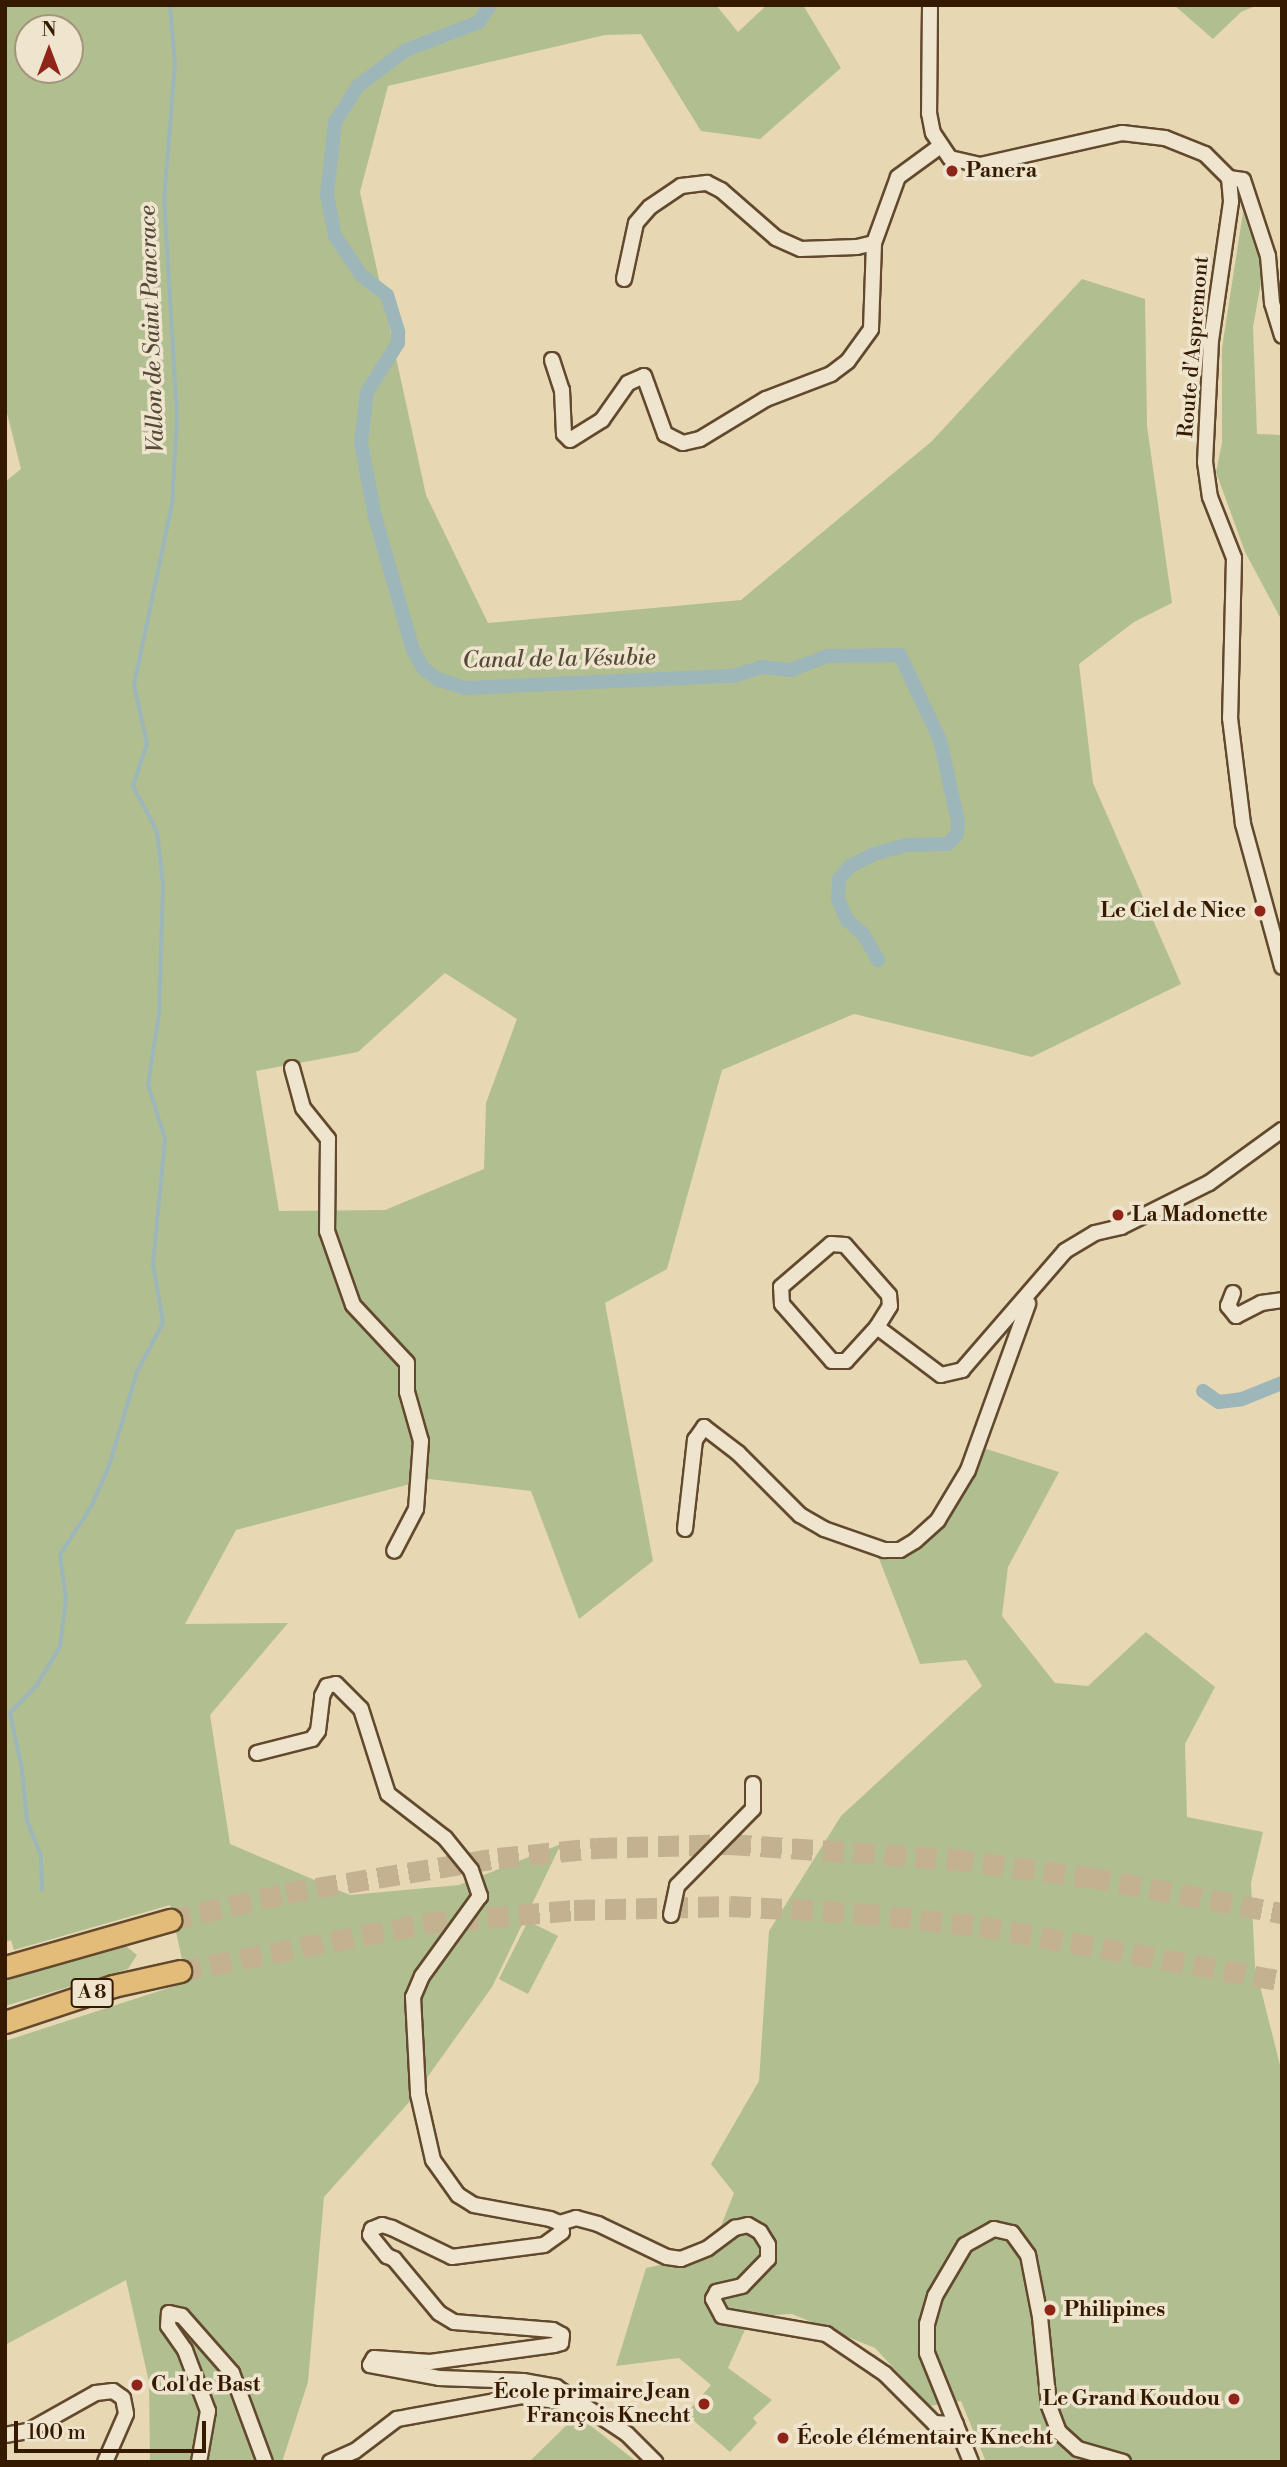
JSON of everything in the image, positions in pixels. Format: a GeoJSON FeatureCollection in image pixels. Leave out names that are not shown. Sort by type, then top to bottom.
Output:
{"type":"FeatureCollection","features":[{"type":"Feature","properties":{"kind":"highway","name":"A 8"},"geometry":{"type":"LineString","coordinates":[[5,1967],[170,1920]]}},
{"type":"Feature","properties":{"kind":"highway","name":"A 8"},"geometry":{"type":"LineString","coordinates":[[5,2022],[113,1986],[180,1971]]}},
{"type":"Feature","properties":{"kind":"street"},"geometry":{"type":"LineString","coordinates":[[930,5],[928,91],[939,147],[950,158],[981,165],[1084,139],[1139,134],[1164,138],[1205,154],[1216,161],[1229,178],[1244,180],[1268,256],[1272,303],[1282,335]]}},
{"type":"Feature","properties":{"kind":"street"},"geometry":{"type":"LineString","coordinates":[[552,360],[562,390],[564,434],[570,440],[602,420],[628,383],[644,376],[665,434],[683,443],[700,439],[766,399],[831,374],[856,353],[871,329],[874,312],[874,243],[898,177],[939,147]]}},
{"type":"Feature","properties":{"kind":"street","name":"Route d'Aspremont"},"geometry":{"type":"LineString","coordinates":[[1229,178],[1231,202],[1211,340],[1205,462],[1210,497],[1234,558],[1230,718],[1243,824],[1282,967]]}},
{"type":"Feature","properties":{"kind":"street"},"geometry":{"type":"LineString","coordinates":[[624,279],[636,223],[681,186],[707,183],[721,190],[776,238],[801,249],[874,243]]}},
{"type":"Feature","properties":{"kind":"street"},"geometry":{"type":"LineString","coordinates":[[292,1068],[303,1108],[328,1139],[327,1231],[353,1304],[407,1363],[407,1392],[421,1441],[416,1509],[394,1551]]}},
{"type":"Feature","properties":{"kind":"street"},"geometry":{"type":"LineString","coordinates":[[877,1327],[941,1375],[962,1370],[1066,1251],[1095,1233],[1121,1227],[1209,1183],[1282,1130]]}},
{"type":"Feature","properties":{"kind":"street"},"geometry":{"type":"LineString","coordinates":[[831,1244],[845,1245],[889,1296],[890,1306],[877,1327],[846,1362],[832,1362],[782,1304],[781,1287],[831,1244]]}},
{"type":"Feature","properties":{"kind":"street"},"geometry":{"type":"LineString","coordinates":[[685,1529],[695,1440],[704,1427],[738,1453],[800,1515],[824,1529],[884,1550],[900,1550],[915,1541],[938,1520],[968,1470],[1034,1289]]}},
{"type":"Feature","properties":{"kind":"street"},"geometry":{"type":"LineString","coordinates":[[1233,1293],[1228,1306],[1236,1316],[1261,1303],[1282,1300]]}},
{"type":"Feature","properties":{"kind":"street"},"geometry":{"type":"LineString","coordinates":[[257,1752],[312,1739],[318,1731],[322,1696],[327,1686],[336,1684],[361,1709],[388,1794],[445,1838],[471,1870],[480,1896],[422,1976],[413,1997],[418,2094],[432,2160],[458,2194],[474,2205],[560,2223],[576,2218],[598,2224],[667,2257],[681,2259],[708,2248],[735,2228],[748,2225],[760,2232],[768,2245],[768,2259],[742,2286],[717,2292],[713,2299],[722,2316],[826,2334],[885,2374],[934,2423],[956,2424]]}},
{"type":"Feature","properties":{"kind":"street"},"geometry":{"type":"LineString","coordinates":[[671,1915],[677,1886],[753,1809],[753,1784]]}},
{"type":"Feature","properties":{"kind":"street"},"geometry":{"type":"LineString","coordinates":[[560,2223],[562,2232],[556,2240],[544,2245],[452,2257],[392,2228],[382,2225],[372,2229],[370,2235],[387,2256],[394,2259],[439,2313],[454,2322],[553,2330],[562,2335],[561,2343],[554,2346],[430,2362],[370,2361],[380,2369],[439,2378],[556,2387],[575,2404],[627,2434],[655,2462]]}},
{"type":"Feature","properties":{"kind":"street"},"geometry":{"type":"LineString","coordinates":[[971,2462],[927,2353],[929,2310],[965,2245],[983,2232],[1004,2230],[1019,2240],[1031,2265],[1049,2406],[1059,2432],[1078,2449],[1123,2462]]}},
{"type":"Feature","properties":{"kind":"street"},"geometry":{"type":"LineString","coordinates":[[200,2462],[208,2411],[185,2350],[168,2326],[169,2313],[182,2316],[232,2372],[265,2462]]}},
{"type":"Feature","properties":{"kind":"street"},"geometry":{"type":"LineString","coordinates":[[5,2434],[39,2426],[103,2391],[119,2394],[127,2407],[105,2462]]}},
{"type":"Feature","properties":{"kind":"street"},"geometry":{"type":"LineString","coordinates":[[330,2462],[355,2451],[397,2419],[522,2396],[575,2404]]}},
{"type":"Feature","properties":{"kind":"green space"},"geometry":{"type":"Polygon","coordinates":[[[5,5],[716,5],[738,32],[767,5],[803,5],[841,68],[760,139],[701,131],[641,34],[605,35],[388,86],[360,192],[426,495],[488,623],[741,600],[932,441],[1082,279],[1145,299],[1147,426],[1172,603],[1134,622],[1079,664],[1093,783],[1181,984],[1032,1057],[854,1014],[722,1070],[667,1269],[605,1303],[653,1561],[579,1619],[531,1491],[429,1479],[236,1530],[185,1624],[288,1623],[210,1715],[230,1844],[350,1895],[459,1885],[561,1844],[492,1987],[411,2100],[324,2197],[308,2382],[282,2462],[150,2462],[149,2382],[126,2280],[5,2345],[5,2041],[187,1982],[170,1905],[14,1950],[11,1940],[5,1942],[5,482],[21,469],[5,405],[5,5]],[[445,973],[358,1052],[256,1071],[279,1211],[385,1210],[484,1169],[486,1103],[517,1019],[445,973]]]}},
{"type":"Feature","properties":{"kind":"green space"},"geometry":{"type":"Polygon","coordinates":[[[1174,5],[1258,5],[1241,12],[1213,39],[1174,5]]]}},
{"type":"Feature","properties":{"kind":"green space"},"geometry":{"type":"Polygon","coordinates":[[[1243,212],[1263,271],[1253,327],[1257,434],[1282,435],[1282,621],[1245,552],[1216,472],[1222,443],[1222,348],[1243,212]]]}},
{"type":"Feature","properties":{"kind":"green space"},"geometry":{"type":"Polygon","coordinates":[[[980,1447],[1059,1472],[1008,1567],[1002,1616],[1055,1683],[1088,1686],[1146,1632],[1215,1687],[1185,1744],[1187,1817],[1263,1832],[1251,1883],[1255,1966],[1282,2073],[1282,2462],[986,2462],[961,2401],[929,2406],[875,2348],[792,2314],[751,2316],[728,2368],[772,2400],[753,2418],[757,2423],[730,2452],[686,2414],[711,2385],[679,2358],[616,2366],[646,2268],[710,2254],[734,2193],[711,2164],[759,2081],[769,1931],[841,1816],[982,1686],[966,1660],[920,1664],[878,1556],[949,1521],[980,1447]]]}},
{"type":"Feature","properties":{"kind":"green space"},"geometry":{"type":"Polygon","coordinates":[[[528,1921],[558,1936],[528,1994],[499,1979],[528,1921]]]}},
{"type":"Feature","properties":{"kind":"green space"},"geometry":{"type":"Polygon","coordinates":[[[122,1943],[137,1955],[128,1969],[5,2006],[5,1980],[122,1943]]]}},
{"type":"Feature","properties":{"kind":"green space"},"geometry":{"type":"Polygon","coordinates":[[[577,2415],[637,2462],[529,2462],[577,2415]]]}},
{"type":"Feature","properties":{"kind":"waterway","name":"Vallon de Saint Pancrace"},"geometry":{"type":"LineString","coordinates":[[42,1890],[41,1856],[27,1821],[22,1770],[10,1713],[37,1685],[60,1647],[66,1599],[60,1555],[91,1507],[109,1466],[137,1372],[163,1323],[153,1264],[165,1139],[148,1085],[159,1014],[163,885],[157,832],[133,786],[147,744],[134,685],[172,505],[177,417],[164,201],[175,64],[170,5]]}},
{"type":"Feature","properties":{"kind":"waterway","name":"Canal de la Vésubie"},"geometry":{"type":"LineString","coordinates":[[490,5],[479,22],[406,50],[358,86],[335,122],[327,195],[335,236],[361,275],[387,295],[398,332],[398,343],[367,392],[361,443],[375,517],[413,650],[423,668],[437,679],[465,688],[733,676],[762,667],[791,670],[827,656],[900,655],[940,740],[958,822],[957,834],[948,844],[907,845],[874,854],[850,866],[839,879],[838,899],[847,920],[863,934],[878,960]]}},
{"type":"Feature","properties":{"kind":"waterway","name":"Canal de la Vésubie"},"geometry":{"type":"LineString","coordinates":[[1203,1391],[1219,1402],[1242,1399],[1282,1383]]}},
{"type":"Feature","properties":{"kind":"tunnel"},"geometry":{"type":"LineString","coordinates":[[170,1920],[286,1893],[498,1858],[596,1848],[730,1844],[952,1859],[1089,1877],[1282,1913]]}},
{"type":"Feature","properties":{"kind":"tunnel"},"geometry":{"type":"LineString","coordinates":[[180,1971],[426,1923],[574,1910],[730,1906],[859,1913],[980,1926],[1282,1981]]}},
{"type":"Feature","properties":{"kind":"place","name":"Panera"},"geometry":{"type":"Point","coordinates":[952,171]}},
{"type":"Feature","properties":{"kind":"place","name":"Le Ciel de Nice"},"geometry":{"type":"Point","coordinates":[1260,911]}},
{"type":"Feature","properties":{"kind":"place","name":"La Madonette"},"geometry":{"type":"Point","coordinates":[1118,1215]}},
{"type":"Feature","properties":{"kind":"place","name":"Philipines"},"geometry":{"type":"Point","coordinates":[1050,2310]}},
{"type":"Feature","properties":{"kind":"place","name":"Col de Bast"},"geometry":{"type":"Point","coordinates":[137,2385]}},
{"type":"Feature","properties":{"kind":"place","name":"Le Grand Koudou"},"geometry":{"type":"Point","coordinates":[1234,2399]}},
{"type":"Feature","properties":{"kind":"place","name":"École primaire Jean François Knecht"},"geometry":{"type":"Point","coordinates":[704,2404]}},
{"type":"Feature","properties":{"kind":"place","name":"École élémentaire Knecht"},"geometry":{"type":"Point","coordinates":[783,2438]}}]}
